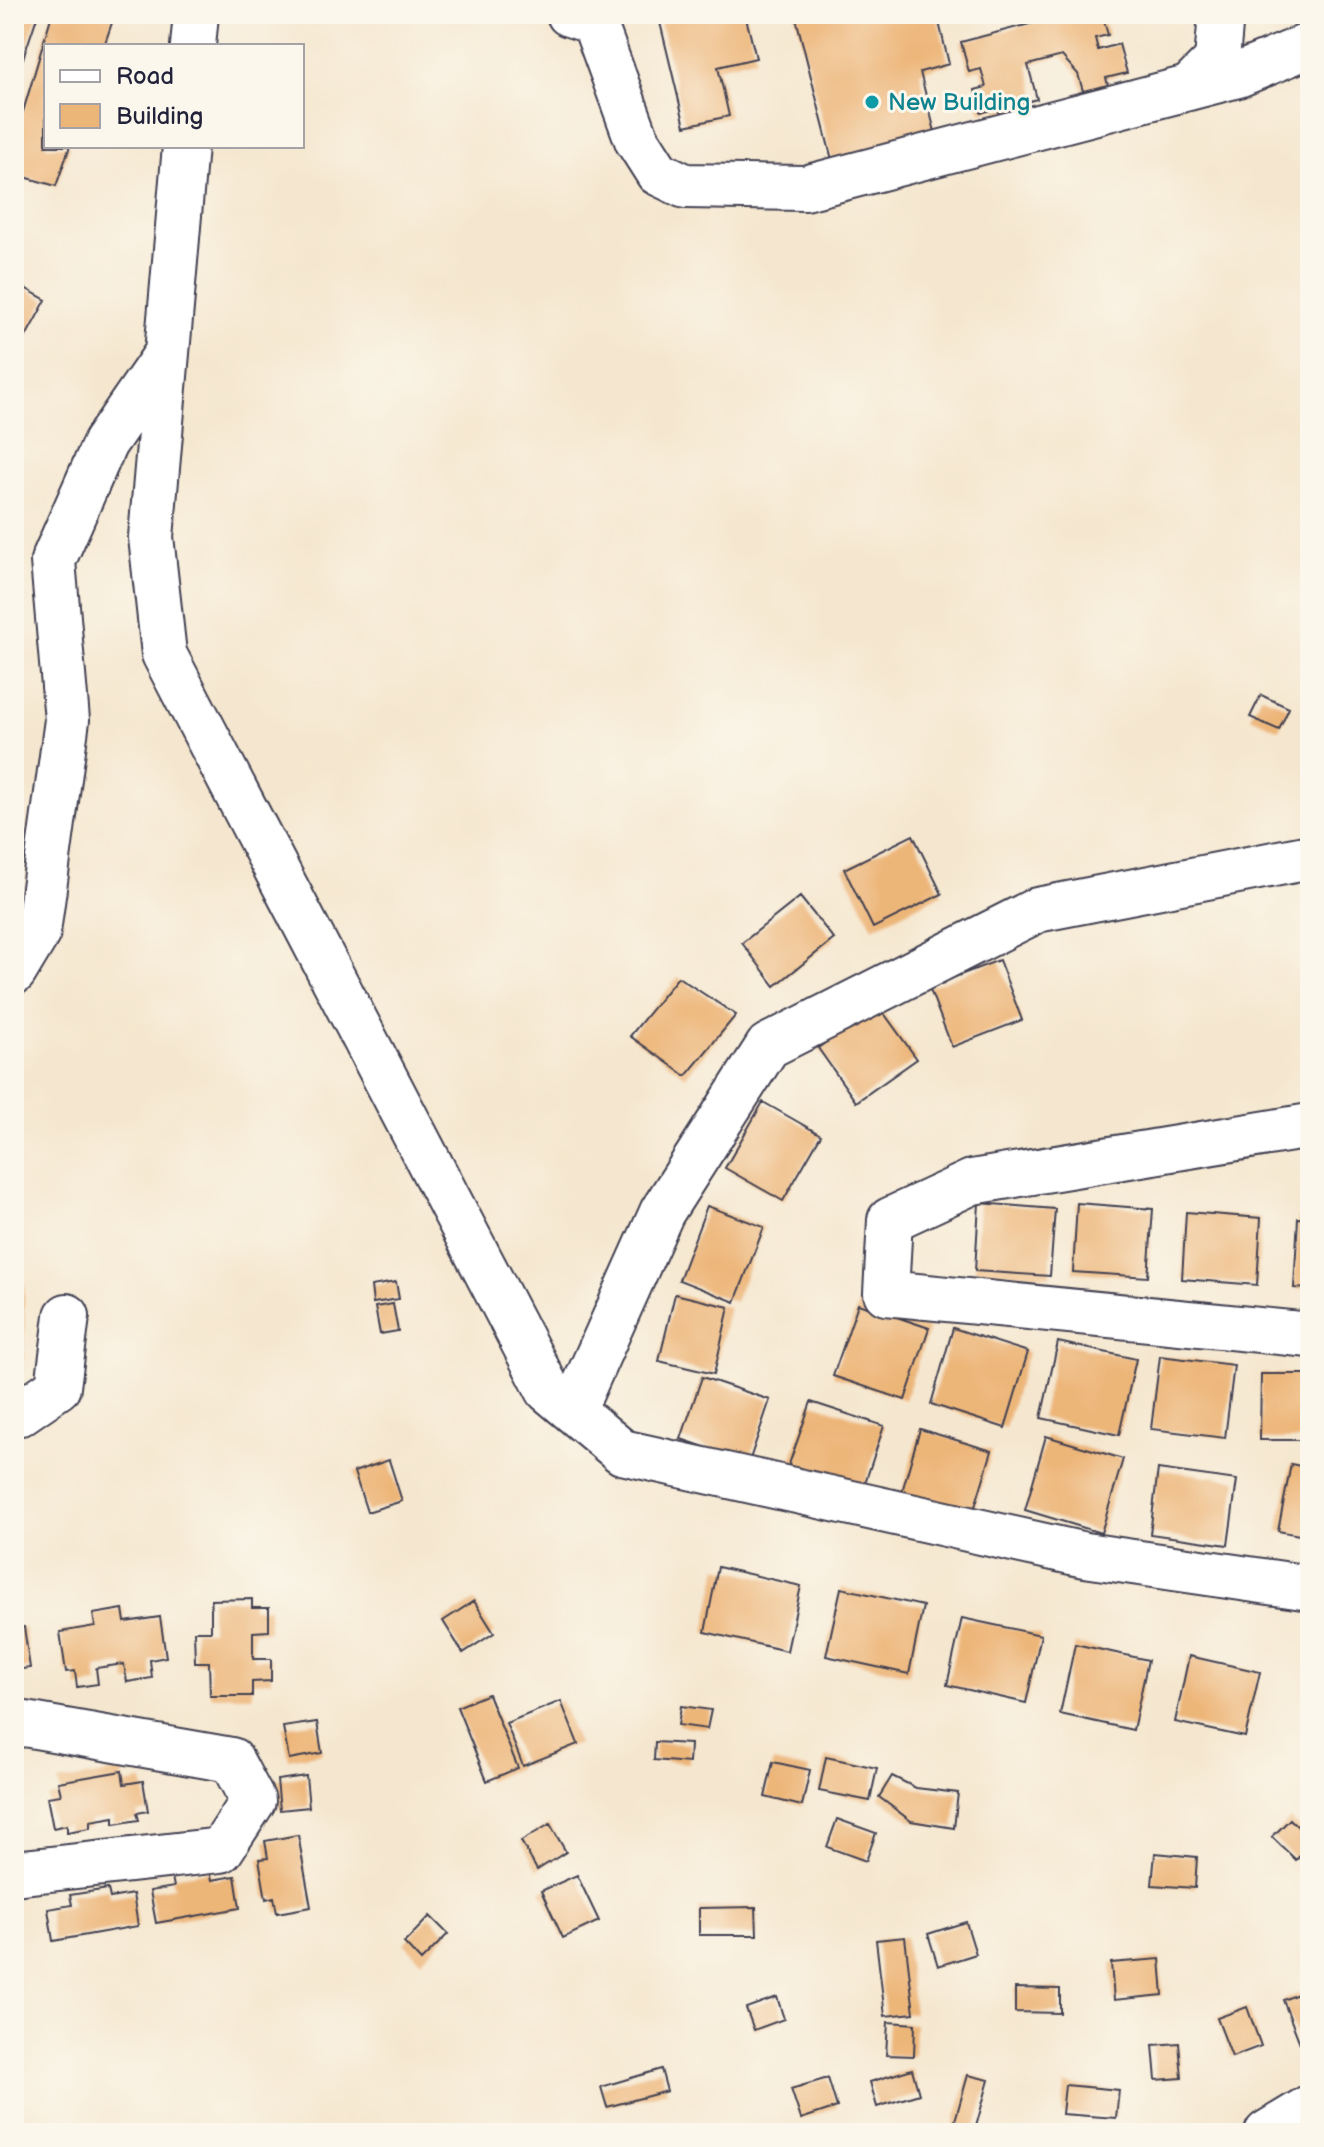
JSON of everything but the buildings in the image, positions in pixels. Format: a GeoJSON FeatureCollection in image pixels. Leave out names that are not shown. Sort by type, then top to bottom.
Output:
{"type":"FeatureCollection","features":[{"type":"Feature","properties":{"kind":"street"},"geometry":{"type":"LineString","coordinates":[[193,44],[196,14]]}},
{"type":"Feature","properties":{"kind":"street"},"geometry":{"type":"LineString","coordinates":[[1189,88],[1217,60],[1223,21],[1221,14]]}},
{"type":"Feature","properties":{"kind":"street"},"geometry":{"type":"LineString","coordinates":[[588,17],[637,140],[658,173],[685,186],[805,188],[1238,75],[1310,45]]}},
{"type":"Feature","properties":{"kind":"street"},"geometry":{"type":"LineString","coordinates":[[185,148],[151,537],[164,654],[548,1390],[622,1452],[1085,1555],[1310,1588]]}},
{"type":"Feature","properties":{"kind":"street"},"geometry":{"type":"LineString","coordinates":[[14,972],[38,932],[67,720],[53,561],[105,443],[167,354]]}},
{"type":"Feature","properties":{"kind":"street"},"geometry":{"type":"LineString","coordinates":[[573,1411],[662,1212],[768,1046],[1037,910],[1310,857]]}},
{"type":"Feature","properties":{"kind":"street"},"geometry":{"type":"LineString","coordinates":[[1310,1126],[972,1182],[890,1220],[886,1293],[1310,1335]]}},
{"type":"Feature","properties":{"kind":"street"},"geometry":{"type":"LineString","coordinates":[[14,1413],[20,1413],[58,1387],[67,1316]]}},
{"type":"Feature","properties":{"kind":"street"},"geometry":{"type":"LineString","coordinates":[[14,1725],[25,1724],[231,1760],[253,1801],[221,1850],[14,1873]]}},
{"type":"Feature","properties":{"kind":"street"},"geometry":{"type":"LineString","coordinates":[[1267,2133],[1310,2107]]}},
{"type":"Feature","properties":{"kind":"place","name":"New Building"},"geometry":{"type":"Point","coordinates":[872,102]}}]}
